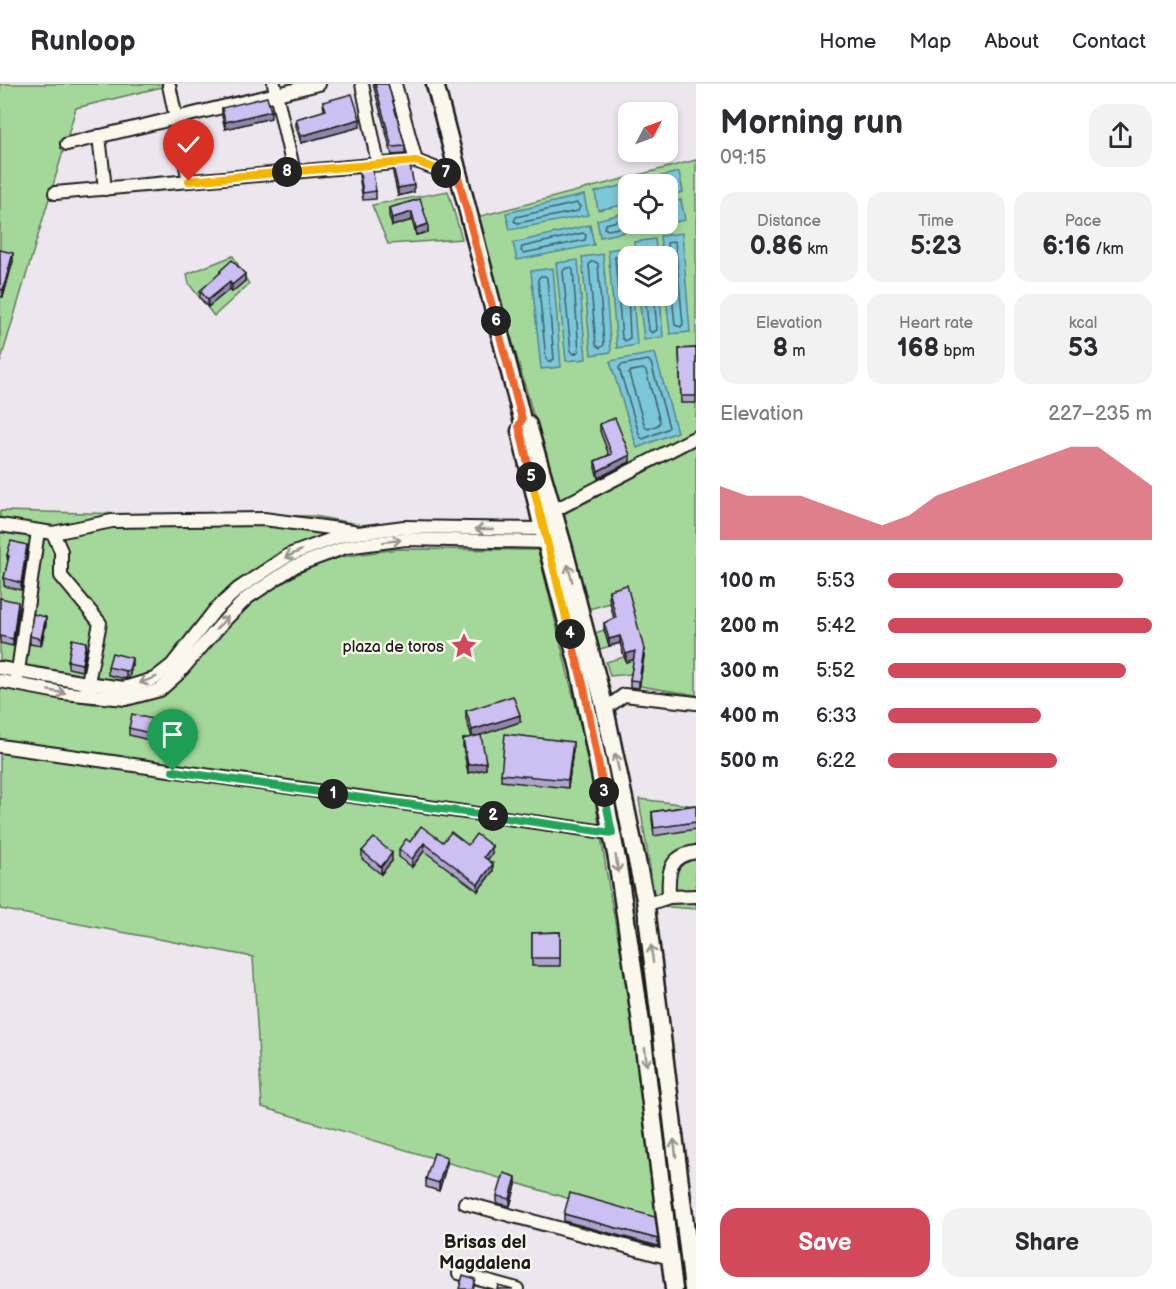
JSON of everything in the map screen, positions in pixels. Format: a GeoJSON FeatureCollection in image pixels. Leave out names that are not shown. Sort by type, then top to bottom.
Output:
{"type":"FeatureCollection","features":[{"type":"Feature","properties":{"kind":"main road"},"geometry":{"type":"LineString","coordinates":[[435,84],[522,419],[528,425],[553,512],[605,709],[645,905],[693,1289]]}},
{"type":"Feature","properties":{"kind":"main road"},"geometry":{"type":"LineString","coordinates":[[522,419],[519,426],[544,535],[579,668],[612,833],[641,1023],[674,1289]]}},
{"type":"Feature","properties":{"kind":"street"},"geometry":{"type":"LineString","coordinates":[[67,144],[178,118],[275,89],[319,84]]}},
{"type":"Feature","properties":{"kind":"street"},"geometry":{"type":"LineString","coordinates":[[362,84],[378,164]]}},
{"type":"Feature","properties":{"kind":"street"},"geometry":{"type":"LineString","coordinates":[[395,84],[416,161]]}},
{"type":"Feature","properties":{"kind":"street"},"geometry":{"type":"LineString","coordinates":[[169,85],[178,118],[189,181]]}},
{"type":"Feature","properties":{"kind":"street"},"geometry":{"type":"LineString","coordinates":[[275,89],[294,172]]}},
{"type":"Feature","properties":{"kind":"street"},"geometry":{"type":"LineString","coordinates":[[99,136],[105,189]]}},
{"type":"Feature","properties":{"kind":"street"},"geometry":{"type":"LineString","coordinates":[[55,193],[416,161],[458,177]]}},
{"type":"Feature","properties":{"kind":"street"},"geometry":{"type":"LineString","coordinates":[[553,512],[696,437]]}},
{"type":"Feature","properties":{"kind":"street"},"geometry":{"type":"LineString","coordinates":[[0,525],[53,533],[112,521],[264,519],[362,533]]}},
{"type":"Feature","properties":{"kind":"street"},"geometry":{"type":"LineString","coordinates":[[86,689],[124,688],[154,678],[172,665],[215,610],[238,589],[289,555],[343,535],[404,527],[544,535]]}},
{"type":"Feature","properties":{"kind":"street"},"geometry":{"type":"LineString","coordinates":[[18,678],[38,531]]}},
{"type":"Feature","properties":{"kind":"street"},"geometry":{"type":"LineString","coordinates":[[53,533],[61,551],[61,576],[100,623],[86,689]]}},
{"type":"Feature","properties":{"kind":"street"},"geometry":{"type":"LineString","coordinates":[[0,681],[18,678],[86,689],[126,699],[160,690],[178,674],[225,620],[248,598],[295,566],[346,547],[406,540],[544,535]]}},
{"type":"Feature","properties":{"kind":"street"},"geometry":{"type":"LineString","coordinates":[[0,668],[18,678]]}},
{"type":"Feature","properties":{"kind":"street"},"geometry":{"type":"LineString","coordinates":[[605,709],[624,695],[696,703]]}},
{"type":"Feature","properties":{"kind":"street"},"geometry":{"type":"LineString","coordinates":[[0,746],[612,833]]}},
{"type":"Feature","properties":{"kind":"street"},"geometry":{"type":"LineString","coordinates":[[669,897],[668,883],[675,860],[681,855],[696,852]]}},
{"type":"Feature","properties":{"kind":"street"},"geometry":{"type":"LineString","coordinates":[[645,905],[669,897],[696,896]]}},
{"type":"Feature","properties":{"kind":"street"},"geometry":{"type":"LineString","coordinates":[[465,1203],[670,1258]]}},
{"type":"Feature","properties":{"kind":"street"},"geometry":{"type":"LineString","coordinates":[[459,1273],[517,1289]]}},
{"type":"Feature","properties":{"kind":"green space"},"geometry":{"type":"Polygon","coordinates":[[[0,84],[174,84],[76,108],[0,363],[0,84]]]}},
{"type":"Feature","properties":{"kind":"green space"},"geometry":{"type":"Polygon","coordinates":[[[696,160],[696,433],[558,502],[477,217],[618,180],[618,234],[678,234],[678,174],[642,174],[696,160]]]}},
{"type":"Feature","properties":{"kind":"green space"},"geometry":{"type":"Polygon","coordinates":[[[448,191],[462,239],[388,244],[372,205],[448,191]]]}},
{"type":"Feature","properties":{"kind":"green space"},"geometry":{"type":"Polygon","coordinates":[[[233,256],[249,284],[214,316],[189,284],[187,274],[233,256]]]}},
{"type":"Feature","properties":{"kind":"green space"},"geometry":{"type":"Polygon","coordinates":[[[696,445],[696,695],[640,686],[642,668],[632,674],[610,676],[606,662],[624,657],[620,643],[600,649],[595,633],[616,626],[610,603],[589,609],[562,515],[696,445]]]}},
{"type":"Feature","properties":{"kind":"green space"},"geometry":{"type":"Polygon","coordinates":[[[0,511],[314,516],[363,525],[305,543],[248,577],[172,659],[146,678],[126,682],[91,679],[103,623],[63,576],[55,532],[0,523],[0,511]]]}},
{"type":"Feature","properties":{"kind":"green space"},"geometry":{"type":"Polygon","coordinates":[[[0,527],[36,533],[17,666],[0,663],[0,527]]]}},
{"type":"Feature","properties":{"kind":"green space"},"geometry":{"type":"Polygon","coordinates":[[[40,534],[52,536],[58,552],[58,578],[97,624],[86,679],[22,668],[40,534]]]}},
{"type":"Feature","properties":{"kind":"green space"},"geometry":{"type":"Polygon","coordinates":[[[397,549],[538,550],[589,761],[611,900],[635,1026],[657,1225],[262,1107],[253,957],[0,909],[0,687],[93,704],[129,705],[162,695],[181,680],[225,628],[260,596],[310,567],[341,557],[397,549]]]}},
{"type":"Feature","properties":{"kind":"green space"},"geometry":{"type":"Polygon","coordinates":[[[597,699],[629,851],[621,852],[592,700],[597,699]]]}},
{"type":"Feature","properties":{"kind":"green space"},"geometry":{"type":"Polygon","coordinates":[[[639,799],[696,806],[696,909],[656,906],[639,799]]]}},
{"type":"Feature","properties":{"kind":"green space"},"geometry":{"type":"Polygon","coordinates":[[[635,935],[643,935],[683,1254],[674,1255],[635,935]]]}},
{"type":"Feature","properties":{"kind":"water"},"geometry":{"type":"Polygon","coordinates":[[[679,172],[683,192],[678,193],[678,174],[671,174],[679,172]]]}},
{"type":"Feature","properties":{"kind":"water"},"geometry":{"type":"Polygon","coordinates":[[[618,186],[618,206],[598,210],[595,192],[618,186]]]}},
{"type":"Feature","properties":{"kind":"water"},"geometry":{"type":"Polygon","coordinates":[[[584,195],[588,215],[510,230],[506,213],[584,195]]]}},
{"type":"Feature","properties":{"kind":"water"},"geometry":{"type":"Polygon","coordinates":[[[681,200],[685,220],[678,221],[678,201],[681,200]]]}},
{"type":"Feature","properties":{"kind":"water"},"geometry":{"type":"Polygon","coordinates":[[[618,215],[618,233],[600,237],[597,220],[618,215]]]}},
{"type":"Feature","properties":{"kind":"water"},"geometry":{"type":"Polygon","coordinates":[[[590,225],[594,245],[517,260],[513,243],[590,225]]]}},
{"type":"Feature","properties":{"kind":"water"},"geometry":{"type":"Polygon","coordinates":[[[682,233],[690,332],[670,334],[667,306],[678,306],[678,246],[661,246],[660,236],[682,233]]]}},
{"type":"Feature","properties":{"kind":"water"},"geometry":{"type":"Polygon","coordinates":[[[655,239],[656,246],[634,246],[634,242],[655,239]]]}},
{"type":"Feature","properties":{"kind":"water"},"geometry":{"type":"Polygon","coordinates":[[[618,249],[618,306],[634,306],[637,345],[617,348],[608,250],[618,249]]]}},
{"type":"Feature","properties":{"kind":"water"},"geometry":{"type":"Polygon","coordinates":[[[603,254],[611,352],[591,355],[582,257],[603,254]]]}},
{"type":"Feature","properties":{"kind":"water"},"geometry":{"type":"Polygon","coordinates":[[[578,260],[586,359],[566,361],[556,263],[578,260]]]}},
{"type":"Feature","properties":{"kind":"water"},"geometry":{"type":"Polygon","coordinates":[[[553,268],[561,367],[541,369],[531,271],[553,268]]]}},
{"type":"Feature","properties":{"kind":"water"},"geometry":{"type":"Polygon","coordinates":[[[640,306],[661,306],[663,337],[644,340],[640,306]]]}},
{"type":"Feature","properties":{"kind":"water"},"geometry":{"type":"Polygon","coordinates":[[[655,353],[677,432],[637,448],[610,361],[655,353]]]}},
{"type":"Feature","properties":{"kind":"building"},"geometry":{"type":"Polygon","coordinates":[[[375,84],[388,84],[405,146],[392,147],[375,84]]]}},
{"type":"Feature","properties":{"kind":"building"},"geometry":{"type":"Polygon","coordinates":[[[352,94],[360,119],[301,136],[296,119],[326,110],[323,102],[352,94]]]}},
{"type":"Feature","properties":{"kind":"building"},"geometry":{"type":"Polygon","coordinates":[[[267,97],[271,111],[225,122],[222,108],[267,97]]]}},
{"type":"Feature","properties":{"kind":"building"},"geometry":{"type":"Polygon","coordinates":[[[409,162],[414,185],[398,188],[393,166],[409,162]]]}},
{"type":"Feature","properties":{"kind":"building"},"geometry":{"type":"Polygon","coordinates":[[[372,166],[376,191],[363,193],[359,167],[372,166]]]}},
{"type":"Feature","properties":{"kind":"building"},"geometry":{"type":"Polygon","coordinates":[[[420,199],[428,224],[416,228],[412,212],[392,218],[389,208],[420,199]]]}},
{"type":"Feature","properties":{"kind":"building"},"geometry":{"type":"Polygon","coordinates":[[[0,250],[13,253],[3,290],[0,289],[0,250]]]}},
{"type":"Feature","properties":{"kind":"building"},"geometry":{"type":"Polygon","coordinates":[[[232,260],[245,274],[232,285],[230,282],[208,300],[200,291],[232,260]]]}},
{"type":"Feature","properties":{"kind":"building"},"geometry":{"type":"Polygon","coordinates":[[[696,348],[696,396],[681,396],[679,349],[696,348]]]}},
{"type":"Feature","properties":{"kind":"building"},"geometry":{"type":"Polygon","coordinates":[[[615,418],[630,455],[598,471],[595,461],[612,454],[600,424],[615,418]]]}},
{"type":"Feature","properties":{"kind":"building"},"geometry":{"type":"Polygon","coordinates":[[[11,541],[27,545],[21,583],[4,578],[11,541]]]}},
{"type":"Feature","properties":{"kind":"building"},"geometry":{"type":"Polygon","coordinates":[[[627,585],[644,649],[639,681],[630,680],[635,651],[626,654],[620,636],[609,639],[604,623],[616,618],[609,590],[627,585]]]}},
{"type":"Feature","properties":{"kind":"building"},"geometry":{"type":"Polygon","coordinates":[[[0,598],[18,602],[13,639],[0,636],[0,598]]]}},
{"type":"Feature","properties":{"kind":"building"},"geometry":{"type":"Polygon","coordinates":[[[33,614],[46,617],[41,639],[30,636],[33,614]]]}},
{"type":"Feature","properties":{"kind":"building"},"geometry":{"type":"Polygon","coordinates":[[[72,639],[86,642],[82,664],[68,661],[72,639]]]}},
{"type":"Feature","properties":{"kind":"building"},"geometry":{"type":"Polygon","coordinates":[[[112,653],[132,658],[129,670],[108,667],[112,653]]]}},
{"type":"Feature","properties":{"kind":"building"},"geometry":{"type":"Polygon","coordinates":[[[513,696],[520,715],[472,730],[466,711],[513,696]]]}},
{"type":"Feature","properties":{"kind":"building"},"geometry":{"type":"Polygon","coordinates":[[[132,714],[152,719],[149,733],[129,728],[132,714]]]}},
{"type":"Feature","properties":{"kind":"building"},"geometry":{"type":"Polygon","coordinates":[[[505,734],[573,742],[568,780],[501,774],[505,734]]]}},
{"type":"Feature","properties":{"kind":"building"},"geometry":{"type":"Polygon","coordinates":[[[481,735],[486,762],[468,765],[463,739],[481,735]]]}},
{"type":"Feature","properties":{"kind":"building"},"geometry":{"type":"Polygon","coordinates":[[[696,805],[696,822],[654,828],[652,812],[696,805]]]}},
{"type":"Feature","properties":{"kind":"building"},"geometry":{"type":"Polygon","coordinates":[[[421,826],[443,842],[451,832],[468,845],[476,834],[492,846],[484,857],[493,864],[478,884],[424,843],[412,859],[399,849],[406,839],[410,842],[421,826]]]}},
{"type":"Feature","properties":{"kind":"building"},"geometry":{"type":"Polygon","coordinates":[[[374,838],[392,853],[381,867],[362,851],[374,838]]]}},
{"type":"Feature","properties":{"kind":"building"},"geometry":{"type":"Polygon","coordinates":[[[560,932],[560,958],[532,958],[532,933],[560,932]]]}},
{"type":"Feature","properties":{"kind":"building"},"geometry":{"type":"Polygon","coordinates":[[[434,1153],[447,1157],[439,1183],[426,1179],[434,1153]]]}},
{"type":"Feature","properties":{"kind":"building"},"geometry":{"type":"Polygon","coordinates":[[[504,1173],[516,1177],[510,1199],[497,1196],[504,1173]]]}},
{"type":"Feature","properties":{"kind":"building"},"geometry":{"type":"Polygon","coordinates":[[[570,1193],[655,1217],[658,1239],[564,1214],[570,1193]]]}},
{"type":"Feature","properties":{"kind":"building"},"geometry":{"type":"Polygon","coordinates":[[[463,1275],[475,1279],[472,1289],[459,1289],[463,1275]]]}},
{"type":"Feature","properties":{"kind":"building"},"geometry":{"type":"Polygon","coordinates":[[[498,1285],[513,1289],[497,1289],[498,1285]]]}},
{"type":"Feature","properties":{"kind":"place","name":"plaza de toros"},"geometry":{"type":"Point","coordinates":[464,646]}},
{"type":"Feature","properties":{"kind":"district","name":"Brisas del Magdalena"},"geometry":{"type":"Point","coordinates":[485,1252]}},
{"type":"Feature","properties":{"kind":"route"},"geometry":{"type":"LineString","coordinates":[[173,771],[612,833],[579,668],[519,426],[522,419],[458,177],[416,161],[189,181]]}}]}
